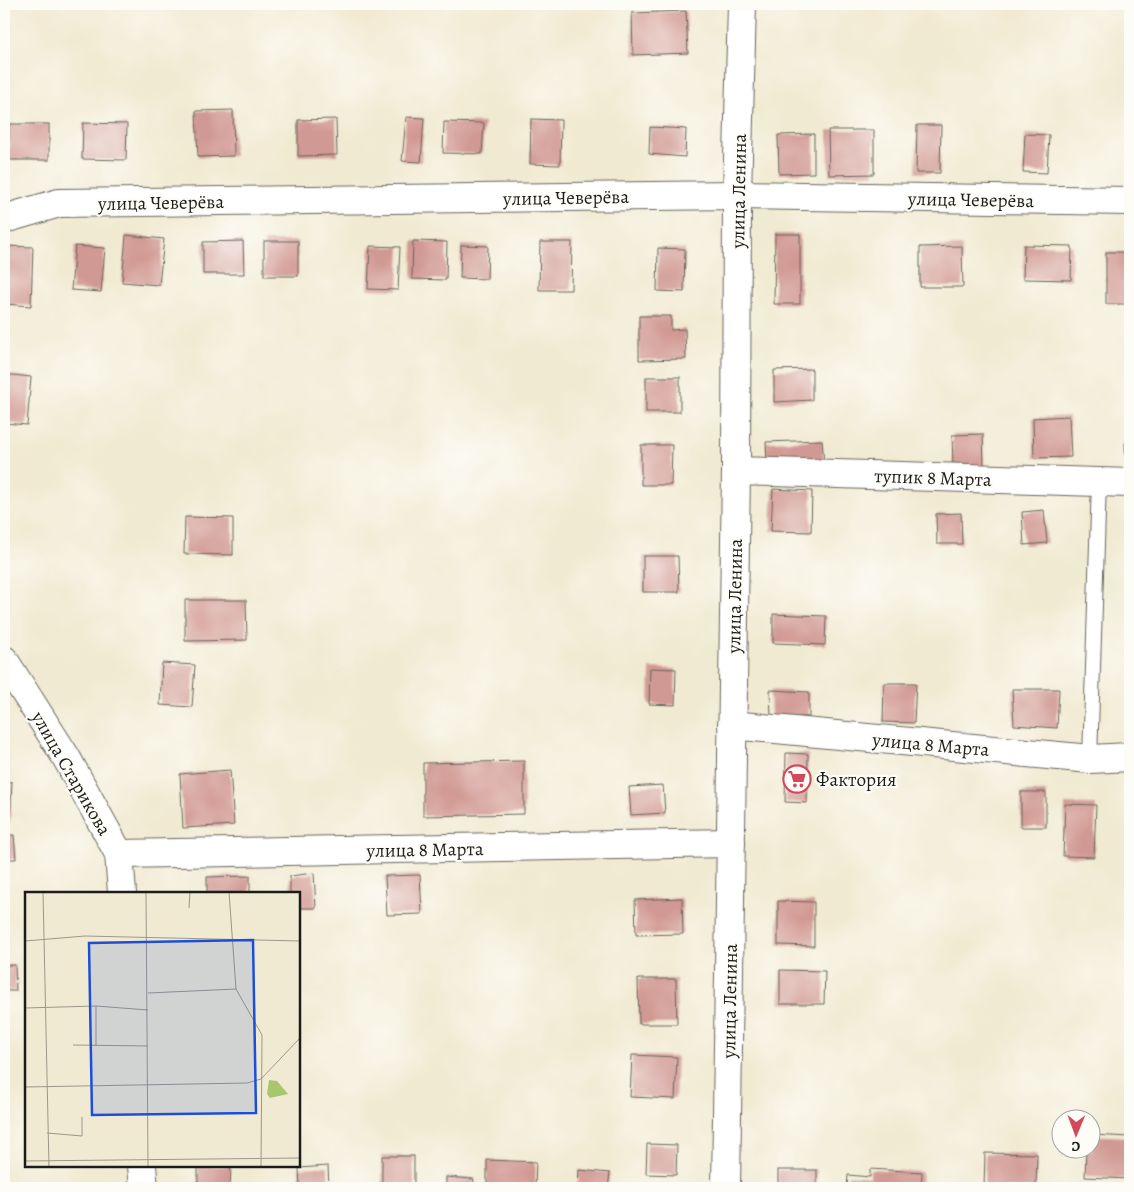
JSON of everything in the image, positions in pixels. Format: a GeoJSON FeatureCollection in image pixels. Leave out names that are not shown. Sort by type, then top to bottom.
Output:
{"type":"FeatureCollection","features":[{"type":"Feature","properties":{"kind":"street","name":"улица Ленина"},"geometry":{"type":"LineString","coordinates":[[726,1188],[736,472],[737,195],[742,4]]}},
{"type":"Feature","properties":{"kind":"street","name":"улица Чеверёва"},"geometry":{"type":"LineString","coordinates":[[4,219],[59,203],[737,195],[1130,202]]}},
{"type":"Feature","properties":{"kind":"street","name":"тупик 8 Марта"},"geometry":{"type":"LineString","coordinates":[[736,472],[1130,483]]}},
{"type":"Feature","properties":{"kind":"street","name":"улица Старикова"},"geometry":{"type":"LineString","coordinates":[[4,660],[66,757],[119,854],[122,892]]}},
{"type":"Feature","properties":{"kind":"street","name":"улица 8 Марта"},"geometry":{"type":"LineString","coordinates":[[732,725],[1090,759],[1130,758]]}},
{"type":"Feature","properties":{"kind":"street","name":"улица 8 Марта"},"geometry":{"type":"LineString","coordinates":[[119,854],[731,843]]}},
{"type":"Feature","properties":{"kind":"street"},"geometry":{"type":"LineString","coordinates":[[142,1167],[144,1188]]}},
{"type":"Feature","properties":{"kind":"lane"},"geometry":{"type":"LineString","coordinates":[[1090,759],[1099,482]]}},
{"type":"Feature","properties":{"kind":"building"},"geometry":{"type":"Polygon","coordinates":[[[686,11],[688,53],[633,55],[632,13],[686,11]]]}},
{"type":"Feature","properties":{"kind":"building"},"geometry":{"type":"Polygon","coordinates":[[[233,110],[234,156],[198,157],[196,111],[233,110]]]}},
{"type":"Feature","properties":{"kind":"building"},"geometry":{"type":"Polygon","coordinates":[[[406,117],[424,118],[421,162],[402,161],[406,117]]]}},
{"type":"Feature","properties":{"kind":"building"},"geometry":{"type":"Polygon","coordinates":[[[336,119],[337,155],[298,156],[298,120],[336,119]]]}},
{"type":"Feature","properties":{"kind":"building"},"geometry":{"type":"Polygon","coordinates":[[[531,119],[561,120],[560,165],[530,164],[531,119]]]}},
{"type":"Feature","properties":{"kind":"building"},"geometry":{"type":"Polygon","coordinates":[[[444,122],[484,123],[482,154],[443,153],[444,122]]]}},
{"type":"Feature","properties":{"kind":"building"},"geometry":{"type":"Polygon","coordinates":[[[83,123],[127,124],[126,160],[82,159],[83,123]]]}},
{"type":"Feature","properties":{"kind":"building"},"geometry":{"type":"Polygon","coordinates":[[[9,124],[49,124],[49,160],[9,160],[9,124]]]}},
{"type":"Feature","properties":{"kind":"building"},"geometry":{"type":"Polygon","coordinates":[[[917,125],[941,125],[940,173],[916,173],[917,125]]]}},
{"type":"Feature","properties":{"kind":"building"},"geometry":{"type":"Polygon","coordinates":[[[650,127],[686,129],[685,157],[649,154],[650,127]]]}},
{"type":"Feature","properties":{"kind":"building"},"geometry":{"type":"Polygon","coordinates":[[[828,130],[874,130],[874,174],[829,175],[828,130]]]}},
{"type":"Feature","properties":{"kind":"building"},"geometry":{"type":"Polygon","coordinates":[[[814,134],[814,173],[779,174],[778,135],[814,134]]]}},
{"type":"Feature","properties":{"kind":"building"},"geometry":{"type":"Polygon","coordinates":[[[1025,134],[1049,135],[1047,173],[1023,172],[1025,134]]]}},
{"type":"Feature","properties":{"kind":"building"},"geometry":{"type":"Polygon","coordinates":[[[775,234],[800,234],[800,304],[774,304],[775,234]]]}},
{"type":"Feature","properties":{"kind":"building"},"geometry":{"type":"Polygon","coordinates":[[[126,235],[164,239],[159,285],[122,282],[126,235]]]}},
{"type":"Feature","properties":{"kind":"building"},"geometry":{"type":"Polygon","coordinates":[[[243,241],[244,274],[203,274],[203,242],[243,241]]]}},
{"type":"Feature","properties":{"kind":"building"},"geometry":{"type":"Polygon","coordinates":[[[264,241],[298,241],[298,276],[264,276],[264,241]]]}},
{"type":"Feature","properties":{"kind":"building"},"geometry":{"type":"Polygon","coordinates":[[[413,241],[447,242],[446,280],[412,279],[413,241]]]}},
{"type":"Feature","properties":{"kind":"building"},"geometry":{"type":"Polygon","coordinates":[[[540,242],[572,242],[571,290],[539,290],[540,242]]]}},
{"type":"Feature","properties":{"kind":"building"},"geometry":{"type":"Polygon","coordinates":[[[461,245],[488,246],[487,279],[460,278],[461,245]]]}},
{"type":"Feature","properties":{"kind":"building"},"geometry":{"type":"Polygon","coordinates":[[[1024,245],[1072,246],[1071,280],[1023,279],[1024,245]]]}},
{"type":"Feature","properties":{"kind":"building"},"geometry":{"type":"Polygon","coordinates":[[[4,246],[33,247],[31,306],[4,304],[4,246]]]}},
{"type":"Feature","properties":{"kind":"building"},"geometry":{"type":"Polygon","coordinates":[[[75,246],[105,248],[101,292],[71,290],[75,246]]]}},
{"type":"Feature","properties":{"kind":"building"},"geometry":{"type":"Polygon","coordinates":[[[370,246],[400,247],[398,290],[368,289],[370,246]]]}},
{"type":"Feature","properties":{"kind":"building"},"geometry":{"type":"Polygon","coordinates":[[[962,246],[963,287],[920,287],[920,247],[962,246]]]}},
{"type":"Feature","properties":{"kind":"building"},"geometry":{"type":"Polygon","coordinates":[[[658,248],[685,249],[684,292],[657,291],[658,248]]]}},
{"type":"Feature","properties":{"kind":"building"},"geometry":{"type":"Polygon","coordinates":[[[1106,252],[1130,252],[1130,304],[1106,304],[1106,252]]]}},
{"type":"Feature","properties":{"kind":"building"},"geometry":{"type":"Polygon","coordinates":[[[639,316],[671,316],[671,330],[685,329],[686,359],[639,360],[639,316]]]}},
{"type":"Feature","properties":{"kind":"building"},"geometry":{"type":"Polygon","coordinates":[[[812,369],[812,400],[774,402],[774,370],[812,369]]]}},
{"type":"Feature","properties":{"kind":"building"},"geometry":{"type":"Polygon","coordinates":[[[4,374],[31,377],[27,425],[4,423],[4,374]]]}},
{"type":"Feature","properties":{"kind":"building"},"geometry":{"type":"Polygon","coordinates":[[[646,377],[680,377],[680,412],[646,412],[646,377]]]}},
{"type":"Feature","properties":{"kind":"building"},"geometry":{"type":"Polygon","coordinates":[[[1069,416],[1071,457],[1034,458],[1033,418],[1069,416]]]}},
{"type":"Feature","properties":{"kind":"building"},"geometry":{"type":"Polygon","coordinates":[[[983,434],[984,465],[953,466],[952,435],[983,434]]]}},
{"type":"Feature","properties":{"kind":"building"},"geometry":{"type":"Polygon","coordinates":[[[822,440],[824,464],[767,463],[766,442],[822,440]]]}},
{"type":"Feature","properties":{"kind":"building"},"geometry":{"type":"Polygon","coordinates":[[[1130,442],[1130,468],[1126,468],[1125,443],[1130,442]]]}},
{"type":"Feature","properties":{"kind":"building"},"geometry":{"type":"Polygon","coordinates":[[[641,445],[672,445],[671,485],[641,485],[641,445]]]}},
{"type":"Feature","properties":{"kind":"building"},"geometry":{"type":"Polygon","coordinates":[[[773,489],[812,491],[811,532],[771,531],[773,489]]]}},
{"type":"Feature","properties":{"kind":"building"},"geometry":{"type":"Polygon","coordinates":[[[1044,510],[1047,543],[1024,545],[1022,512],[1044,510]]]}},
{"type":"Feature","properties":{"kind":"building"},"geometry":{"type":"Polygon","coordinates":[[[961,513],[962,544],[937,544],[936,514],[961,513]]]}},
{"type":"Feature","properties":{"kind":"building"},"geometry":{"type":"Polygon","coordinates":[[[185,517],[233,518],[233,555],[184,554],[185,517]]]}},
{"type":"Feature","properties":{"kind":"building"},"geometry":{"type":"Polygon","coordinates":[[[643,556],[678,556],[679,592],[643,592],[643,556]]]}},
{"type":"Feature","properties":{"kind":"building"},"geometry":{"type":"Polygon","coordinates":[[[185,600],[246,600],[247,640],[185,641],[185,600]]]}},
{"type":"Feature","properties":{"kind":"building"},"geometry":{"type":"Polygon","coordinates":[[[773,614],[826,616],[825,645],[773,643],[773,614]]]}},
{"type":"Feature","properties":{"kind":"building"},"geometry":{"type":"Polygon","coordinates":[[[162,663],[195,665],[192,707],[160,705],[162,663]]]}},
{"type":"Feature","properties":{"kind":"building"},"geometry":{"type":"Polygon","coordinates":[[[650,668],[676,669],[675,705],[649,704],[650,668]]]}},
{"type":"Feature","properties":{"kind":"building"},"geometry":{"type":"Polygon","coordinates":[[[884,683],[916,683],[914,723],[883,722],[884,683]]]}},
{"type":"Feature","properties":{"kind":"building"},"geometry":{"type":"Polygon","coordinates":[[[1012,689],[1059,689],[1057,728],[1014,725],[1012,689]]]}},
{"type":"Feature","properties":{"kind":"building"},"geometry":{"type":"Polygon","coordinates":[[[770,690],[809,692],[809,717],[771,717],[770,690]]]}},
{"type":"Feature","properties":{"kind":"building"},"geometry":{"type":"Polygon","coordinates":[[[786,753],[808,754],[807,803],[785,802],[786,753]]]}},
{"type":"Feature","properties":{"kind":"building"},"geometry":{"type":"Polygon","coordinates":[[[524,761],[524,814],[423,816],[423,763],[524,761]]]}},
{"type":"Feature","properties":{"kind":"building"},"geometry":{"type":"Polygon","coordinates":[[[230,770],[234,825],[183,828],[180,774],[230,770]]]}},
{"type":"Feature","properties":{"kind":"building"},"geometry":{"type":"Polygon","coordinates":[[[4,781],[12,782],[10,822],[4,823],[4,781]]]}},
{"type":"Feature","properties":{"kind":"building"},"geometry":{"type":"Polygon","coordinates":[[[663,785],[665,813],[631,815],[629,787],[663,785]]]}},
{"type":"Feature","properties":{"kind":"building"},"geometry":{"type":"Polygon","coordinates":[[[1021,792],[1046,792],[1046,827],[1021,827],[1021,792]]]}},
{"type":"Feature","properties":{"kind":"building"},"geometry":{"type":"Polygon","coordinates":[[[1065,804],[1096,805],[1094,857],[1063,856],[1065,804]]]}},
{"type":"Feature","properties":{"kind":"building"},"geometry":{"type":"Polygon","coordinates":[[[4,835],[14,835],[16,859],[4,859],[4,835]]]}},
{"type":"Feature","properties":{"kind":"building"},"geometry":{"type":"Polygon","coordinates":[[[314,873],[316,908],[300,908],[300,892],[290,892],[290,876],[314,873]]]}},
{"type":"Feature","properties":{"kind":"building"},"geometry":{"type":"Polygon","coordinates":[[[420,875],[422,914],[387,915],[385,876],[420,875]]]}},
{"type":"Feature","properties":{"kind":"building"},"geometry":{"type":"Polygon","coordinates":[[[250,876],[250,892],[207,892],[207,877],[250,876]]]}},
{"type":"Feature","properties":{"kind":"building"},"geometry":{"type":"Polygon","coordinates":[[[682,898],[683,934],[636,935],[635,900],[682,898]]]}},
{"type":"Feature","properties":{"kind":"building"},"geometry":{"type":"Polygon","coordinates":[[[778,901],[814,902],[814,946],[778,945],[778,901]]]}},
{"type":"Feature","properties":{"kind":"building"},"geometry":{"type":"Polygon","coordinates":[[[4,965],[15,965],[16,991],[4,991],[4,965]]]}},
{"type":"Feature","properties":{"kind":"building"},"geometry":{"type":"Polygon","coordinates":[[[780,970],[825,971],[824,1004],[780,1004],[780,970]]]}},
{"type":"Feature","properties":{"kind":"building"},"geometry":{"type":"Polygon","coordinates":[[[638,979],[676,979],[677,1024],[639,1024],[638,979]]]}},
{"type":"Feature","properties":{"kind":"building"},"geometry":{"type":"Polygon","coordinates":[[[632,1055],[677,1057],[675,1099],[630,1097],[632,1055]]]}},
{"type":"Feature","properties":{"kind":"building"},"geometry":{"type":"Polygon","coordinates":[[[1102,1136],[1130,1137],[1130,1179],[1085,1177],[1086,1160],[1102,1160],[1102,1136]]]}},
{"type":"Feature","properties":{"kind":"building"},"geometry":{"type":"Polygon","coordinates":[[[647,1144],[677,1145],[676,1175],[646,1174],[647,1144]]]}},
{"type":"Feature","properties":{"kind":"building"},"geometry":{"type":"Polygon","coordinates":[[[985,1153],[1037,1154],[1036,1188],[984,1188],[985,1153]]]}},
{"type":"Feature","properties":{"kind":"building"},"geometry":{"type":"Polygon","coordinates":[[[382,1156],[414,1156],[414,1188],[382,1188],[382,1156]]]}},
{"type":"Feature","properties":{"kind":"building"},"geometry":{"type":"Polygon","coordinates":[[[487,1160],[536,1162],[535,1188],[487,1188],[487,1160]]]}},
{"type":"Feature","properties":{"kind":"building"},"geometry":{"type":"Polygon","coordinates":[[[328,1166],[329,1188],[300,1188],[299,1168],[328,1166]]]}},
{"type":"Feature","properties":{"kind":"building"},"geometry":{"type":"Polygon","coordinates":[[[198,1167],[231,1167],[230,1188],[198,1188],[198,1167]]]}},
{"type":"Feature","properties":{"kind":"building"},"geometry":{"type":"Polygon","coordinates":[[[870,1169],[922,1172],[921,1188],[847,1188],[848,1175],[870,1177],[870,1169]]]}},
{"type":"Feature","properties":{"kind":"building"},"geometry":{"type":"Polygon","coordinates":[[[579,1170],[610,1173],[608,1188],[578,1188],[579,1170]]]}},
{"type":"Feature","properties":{"kind":"building"},"geometry":{"type":"Polygon","coordinates":[[[778,1170],[817,1170],[817,1188],[778,1188],[778,1170]]]}},
{"type":"Feature","properties":{"kind":"building"},"geometry":{"type":"Polygon","coordinates":[[[446,1177],[474,1179],[473,1188],[446,1188],[446,1177]]]}},
{"type":"Feature","properties":{"kind":"place","name":"Фактория"},"geometry":{"type":"Point","coordinates":[797,779]}}]}
